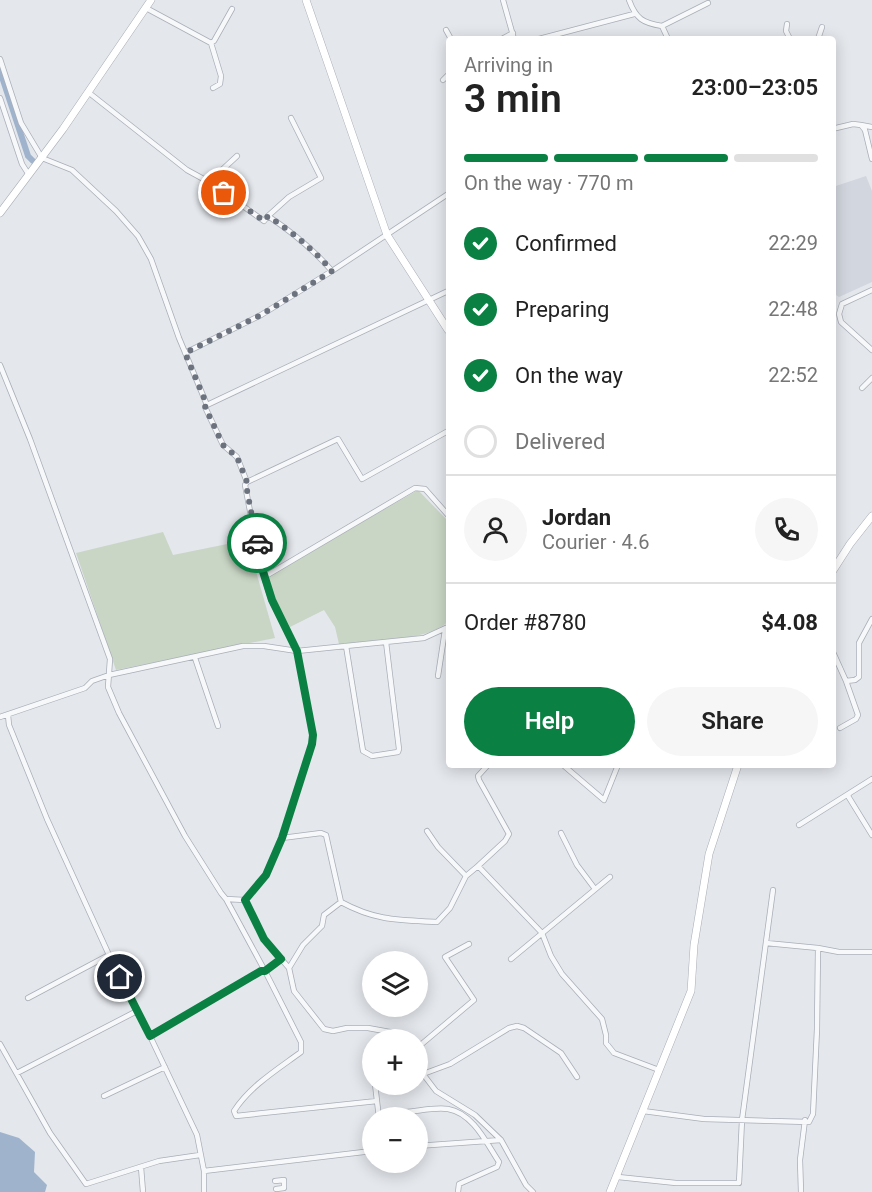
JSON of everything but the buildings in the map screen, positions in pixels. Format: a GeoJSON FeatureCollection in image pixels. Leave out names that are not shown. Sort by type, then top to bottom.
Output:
{"type":"FeatureCollection","features":[{"type":"Feature","properties":{"kind":"street"},"geometry":{"type":"LineString","coordinates":[[0,213],[42,159],[151,0]]}},
{"type":"Feature","properties":{"kind":"street"},"geometry":{"type":"LineString","coordinates":[[306,0],[387,236],[446,327]]}},
{"type":"Feature","properties":{"kind":"street"},"geometry":{"type":"LineString","coordinates":[[503,0],[514,36]]}},
{"type":"Feature","properties":{"kind":"street"},"geometry":{"type":"LineString","coordinates":[[629,0],[634,14],[647,23],[662,26],[708,3]]}},
{"type":"Feature","properties":{"kind":"street"},"geometry":{"type":"LineString","coordinates":[[146,8],[211,43],[221,76],[220,84],[213,88]]}},
{"type":"Feature","properties":{"kind":"street"},"geometry":{"type":"LineString","coordinates":[[211,43],[232,9]]}},
{"type":"Feature","properties":{"kind":"street"},"geometry":{"type":"LineString","coordinates":[[550,36],[634,14]]}},
{"type":"Feature","properties":{"kind":"street"},"geometry":{"type":"LineString","coordinates":[[787,24],[786,31],[788,36]]}},
{"type":"Feature","properties":{"kind":"street"},"geometry":{"type":"LineString","coordinates":[[662,26],[667,36]]}},
{"type":"Feature","properties":{"kind":"street"},"geometry":{"type":"LineString","coordinates":[[819,36],[822,27]]}},
{"type":"Feature","properties":{"kind":"street"},"geometry":{"type":"LineString","coordinates":[[446,30],[449,36]]}},
{"type":"Feature","properties":{"kind":"street"},"geometry":{"type":"LineString","coordinates":[[0,59],[21,123],[42,159],[72,170],[116,211],[138,237],[151,259],[185,353],[207,405],[205,407],[223,445],[237,457],[247,482],[264,577],[272,600],[297,651],[313,735],[312,744],[282,838],[266,875],[245,900]]}},
{"type":"Feature","properties":{"kind":"street"},"geometry":{"type":"LineString","coordinates":[[443,80],[446,77]]}},
{"type":"Feature","properties":{"kind":"street"},"geometry":{"type":"LineString","coordinates":[[88,92],[186,170],[209,182],[264,221],[289,197],[321,178],[291,118]]}},
{"type":"Feature","properties":{"kind":"street"},"geometry":{"type":"LineString","coordinates":[[0,98],[22,164],[29,175]]}},
{"type":"Feature","properties":{"kind":"street"},"geometry":{"type":"LineString","coordinates":[[836,128],[853,124],[872,127]]}},
{"type":"Feature","properties":{"kind":"street"},"geometry":{"type":"LineString","coordinates":[[861,125],[865,130],[872,159]]}},
{"type":"Feature","properties":{"kind":"street"},"geometry":{"type":"LineString","coordinates":[[209,182],[237,156]]}},
{"type":"Feature","properties":{"kind":"street"},"geometry":{"type":"LineString","coordinates":[[185,353],[261,315],[446,196]]}},
{"type":"Feature","properties":{"kind":"street"},"geometry":{"type":"LineString","coordinates":[[268,216],[314,250],[332,271]]}},
{"type":"Feature","properties":{"kind":"street"},"geometry":{"type":"LineString","coordinates":[[872,290],[842,304],[839,314],[841,322],[872,350]]}},
{"type":"Feature","properties":{"kind":"street"},"geometry":{"type":"LineString","coordinates":[[207,405],[446,292]]}},
{"type":"Feature","properties":{"kind":"street"},"geometry":{"type":"LineString","coordinates":[[0,365],[30,440],[110,659],[108,687],[119,713],[185,836],[226,899],[301,1042],[301,1052],[260,1082],[238,1105],[234,1111],[236,1116],[377,1101]]}},
{"type":"Feature","properties":{"kind":"street"},"geometry":{"type":"LineString","coordinates":[[862,388],[872,378]]}},
{"type":"Feature","properties":{"kind":"street"},"geometry":{"type":"LineString","coordinates":[[247,482],[338,439],[362,479],[446,432]]}},
{"type":"Feature","properties":{"kind":"street"},"geometry":{"type":"LineString","coordinates":[[264,577],[415,488],[425,489],[446,513]]}},
{"type":"Feature","properties":{"kind":"street"},"geometry":{"type":"LineString","coordinates":[[836,566],[872,516]]}},
{"type":"Feature","properties":{"kind":"street"},"geometry":{"type":"LineString","coordinates":[[846,681],[859,677],[859,643],[872,619]]}},
{"type":"Feature","properties":{"kind":"street"},"geometry":{"type":"LineString","coordinates":[[0,717],[85,688],[92,681],[109,675],[243,646],[264,646],[297,651],[424,638],[446,629]]}},
{"type":"Feature","properties":{"kind":"street"},"geometry":{"type":"LineString","coordinates":[[438,676],[446,634]]}},
{"type":"Feature","properties":{"kind":"street"},"geometry":{"type":"LineString","coordinates":[[346,646],[363,751],[372,756],[398,752],[399,749],[386,642]]}},
{"type":"Feature","properties":{"kind":"street"},"geometry":{"type":"LineString","coordinates":[[195,658],[218,726]]}},
{"type":"Feature","properties":{"kind":"street"},"geometry":{"type":"LineString","coordinates":[[836,659],[858,715],[840,728]]}},
{"type":"Feature","properties":{"kind":"street"},"geometry":{"type":"LineString","coordinates":[[8,715],[9,725],[46,819],[196,1135],[204,1171],[204,1192]]}},
{"type":"Feature","properties":{"kind":"street"},"geometry":{"type":"LineString","coordinates":[[282,838],[321,833],[326,835],[341,902],[362,913],[388,920],[437,922],[450,908],[466,876],[505,840],[508,834],[479,780],[478,776],[482,768]]}},
{"type":"Feature","properties":{"kind":"street"},"geometry":{"type":"LineString","coordinates":[[567,768],[604,800],[617,768]]}},
{"type":"Feature","properties":{"kind":"street"},"geometry":{"type":"LineString","coordinates":[[610,1192],[618,1177],[691,991],[694,945],[709,854],[737,768]]}},
{"type":"Feature","properties":{"kind":"street"},"geometry":{"type":"LineString","coordinates":[[799,825],[872,779]]}},
{"type":"Feature","properties":{"kind":"street"},"geometry":{"type":"LineString","coordinates":[[849,793],[848,796],[871,833]]}},
{"type":"Feature","properties":{"kind":"street"},"geometry":{"type":"LineString","coordinates":[[427,831],[438,847],[466,876]]}},
{"type":"Feature","properties":{"kind":"street"},"geometry":{"type":"LineString","coordinates":[[561,833],[577,865],[595,889]]}},
{"type":"Feature","properties":{"kind":"street"},"geometry":{"type":"LineString","coordinates":[[478,866],[542,933],[551,956],[562,974],[602,1019],[606,1043],[614,1053],[659,1070]]}},
{"type":"Feature","properties":{"kind":"street"},"geometry":{"type":"LineString","coordinates":[[511,960],[610,877]]}},
{"type":"Feature","properties":{"kind":"street"},"geometry":{"type":"LineString","coordinates":[[736,1192],[736,1185],[740,1179],[742,1120],[773,890]]}},
{"type":"Feature","properties":{"kind":"street"},"geometry":{"type":"LineString","coordinates":[[226,899],[245,900]]}},
{"type":"Feature","properties":{"kind":"street"},"geometry":{"type":"LineString","coordinates":[[245,900],[264,939],[289,968],[294,991],[324,1029],[333,1032],[347,1028],[374,1029]]}},
{"type":"Feature","properties":{"kind":"street"},"geometry":{"type":"LineString","coordinates":[[289,968],[303,945],[322,926],[324,915],[341,902]]}},
{"type":"Feature","properties":{"kind":"street"},"geometry":{"type":"LineString","coordinates":[[766,943],[839,952],[872,952]]}},
{"type":"Feature","properties":{"kind":"street"},"geometry":{"type":"LineString","coordinates":[[428,1040],[474,1000],[445,957],[469,944]]}},
{"type":"Feature","properties":{"kind":"street"},"geometry":{"type":"LineString","coordinates":[[643,1111],[704,1119],[805,1120],[809,1122],[813,1114],[818,948]]}},
{"type":"Feature","properties":{"kind":"street"},"geometry":{"type":"LineString","coordinates":[[28,998],[109,955]]}},
{"type":"Feature","properties":{"kind":"street"},"geometry":{"type":"LineString","coordinates":[[150,1036],[261,971],[265,971],[281,959]]}},
{"type":"Feature","properties":{"kind":"street"},"geometry":{"type":"LineString","coordinates":[[16,1074],[137,1011]]}},
{"type":"Feature","properties":{"kind":"street"},"geometry":{"type":"LineString","coordinates":[[428,1072],[450,1064],[509,1028],[517,1026],[561,1053],[577,1077]]}},
{"type":"Feature","properties":{"kind":"street"},"geometry":{"type":"LineString","coordinates":[[0,1044],[50,1133],[86,1184]]}},
{"type":"Feature","properties":{"kind":"street"},"geometry":{"type":"LineString","coordinates":[[104,1096],[165,1066]]}},
{"type":"Feature","properties":{"kind":"street"},"geometry":{"type":"LineString","coordinates":[[428,1081],[436,1091],[475,1114],[501,1140],[526,1185],[533,1192]]}},
{"type":"Feature","properties":{"kind":"street"},"geometry":{"type":"LineString","coordinates":[[376,1095],[378,1107]]}},
{"type":"Feature","properties":{"kind":"street"},"geometry":{"type":"LineString","coordinates":[[428,1110],[448,1108],[464,1116],[474,1126],[500,1165],[459,1184],[458,1192]]}},
{"type":"Feature","properties":{"kind":"street"},"geometry":{"type":"LineString","coordinates":[[801,1192],[805,1120]]}},
{"type":"Feature","properties":{"kind":"street"},"geometry":{"type":"LineString","coordinates":[[428,1145],[501,1140]]}},
{"type":"Feature","properties":{"kind":"street"},"geometry":{"type":"LineString","coordinates":[[204,1171],[362,1152]]}},
{"type":"Feature","properties":{"kind":"street"},"geometry":{"type":"LineString","coordinates":[[86,1184],[159,1161],[200,1155]]}},
{"type":"Feature","properties":{"kind":"street"},"geometry":{"type":"LineString","coordinates":[[141,1167],[143,1192]]}},
{"type":"Feature","properties":{"kind":"street"},"geometry":{"type":"LineString","coordinates":[[618,1177],[676,1183],[736,1185]]}},
{"type":"Feature","properties":{"kind":"street"},"geometry":{"type":"LineString","coordinates":[[275,1181],[284,1180],[284,1188],[276,1189]]}},
{"type":"Feature","properties":{"kind":"street"},"geometry":{"type":"LineString","coordinates":[[83,1192],[86,1184]]}},
{"type":"Feature","properties":{"kind":"shaded area"},"geometry":{"type":"Polygon","coordinates":[[[866,176],[872,191],[872,282],[839,297],[836,295],[836,186],[866,176]]]}},
{"type":"Feature","properties":{"kind":"green space"},"geometry":{"type":"Polygon","coordinates":[[[418,490],[446,519],[446,623],[438,629],[411,637],[339,644],[335,627],[324,610],[290,627],[267,577],[418,490]]]}},
{"type":"Feature","properties":{"kind":"green space"},"geometry":{"type":"Polygon","coordinates":[[[163,532],[173,555],[247,540],[275,638],[116,670],[76,553],[163,532]]]}},
{"type":"Feature","properties":{"kind":"water"},"geometry":{"type":"Polygon","coordinates":[[[0,1132],[19,1138],[35,1152],[34,1172],[47,1185],[45,1192],[0,1192],[0,1132]]]}},
{"type":"Feature","properties":{"kind":"waterway"},"geometry":{"type":"LineString","coordinates":[[0,71],[28,156],[33,161]]}},
{"type":"Feature","properties":{"kind":"way so far"},"geometry":{"type":"LineString","coordinates":[[224,193],[264,221],[268,216],[291,232],[314,250],[332,271],[261,315],[185,353],[207,405],[205,407],[223,445],[237,457],[247,482],[257,543]]}},
{"type":"Feature","properties":{"kind":"route"},"geometry":{"type":"LineString","coordinates":[[120,977],[150,1036],[261,971],[265,971],[281,959],[264,939],[245,900],[266,875],[282,838],[313,735],[297,651],[272,600],[260,562],[257,543]]}}]}
